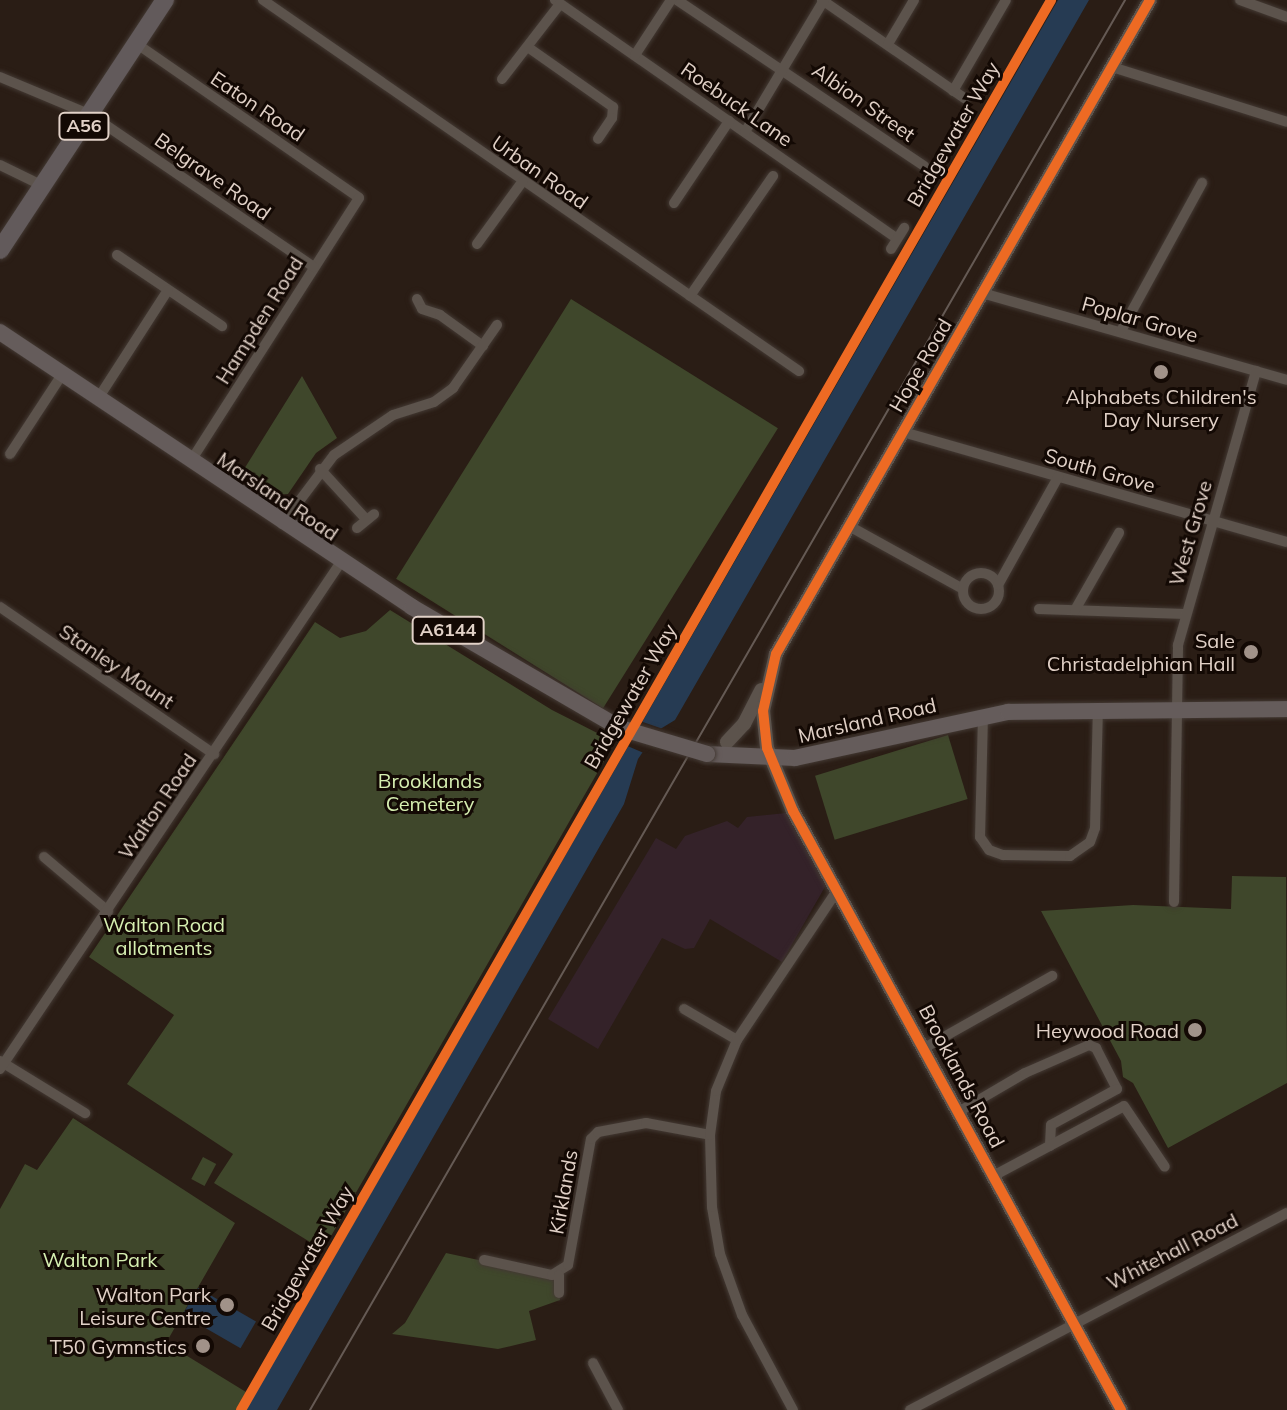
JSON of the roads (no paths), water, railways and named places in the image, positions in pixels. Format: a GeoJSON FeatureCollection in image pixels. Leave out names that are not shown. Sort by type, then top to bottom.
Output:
{"type":"FeatureCollection","features":[{"type":"Feature","properties":{"kind":"highway","name":"A56"},"geometry":{"type":"LineString","coordinates":[[0,250],[165,0]]}},
{"type":"Feature","properties":{"kind":"main road","name":"Marsland Road"},"geometry":{"type":"LineString","coordinates":[[0,332],[282,524],[504,664],[620,728],[707,754],[771,760],[983,715],[1098,709],[1287,709]]}},
{"type":"Feature","properties":{"kind":"main road"},"geometry":{"type":"LineString","coordinates":[[707,754],[727,742]]}},
{"type":"Feature","properties":{"kind":"street","name":"Urban Road"},"geometry":{"type":"LineString","coordinates":[[263,0],[799,371]]}},
{"type":"Feature","properties":{"kind":"street"},"geometry":{"type":"LineString","coordinates":[[635,55],[671,0]]}},
{"type":"Feature","properties":{"kind":"street","name":"Albion Street"},"geometry":{"type":"LineString","coordinates":[[677,0],[784,68],[924,166]]}},
{"type":"Feature","properties":{"kind":"street"},"geometry":{"type":"LineString","coordinates":[[745,132],[823,0],[964,98]]}},
{"type":"Feature","properties":{"kind":"street"},"geometry":{"type":"LineString","coordinates":[[888,44],[914,0]]}},
{"type":"Feature","properties":{"kind":"street"},"geometry":{"type":"LineString","coordinates":[[953,91],[1006,0]]}},
{"type":"Feature","properties":{"kind":"street","name":"Hope Road"},"geometry":{"type":"LineString","coordinates":[[771,760],[763,726],[766,679],[849,526],[1150,0]]}},
{"type":"Feature","properties":{"kind":"street"},"geometry":{"type":"LineString","coordinates":[[1240,0],[1287,17]]}},
{"type":"Feature","properties":{"kind":"street"},"geometry":{"type":"LineString","coordinates":[[502,79],[529,48],[558,2]]}},
{"type":"Feature","properties":{"kind":"street","name":"Roebuck Lane"},"geometry":{"type":"LineString","coordinates":[[558,2],[745,132],[894,244],[904,228]]}},
{"type":"Feature","properties":{"kind":"street","name":"Eaton Road"},"geometry":{"type":"LineString","coordinates":[[137,44],[359,198]]}},
{"type":"Feature","properties":{"kind":"street"},"geometry":{"type":"LineString","coordinates":[[529,48],[613,107],[612,118],[598,139]]}},
{"type":"Feature","properties":{"kind":"street"},"geometry":{"type":"LineString","coordinates":[[1112,67],[1287,122]]}},
{"type":"Feature","properties":{"kind":"street","name":"Belgrave Road"},"geometry":{"type":"LineString","coordinates":[[0,77],[91,115],[314,267]]}},
{"type":"Feature","properties":{"kind":"street"},"geometry":{"type":"LineString","coordinates":[[674,203],[729,121]]}},
{"type":"Feature","properties":{"kind":"street"},"geometry":{"type":"LineString","coordinates":[[0,165],[43,186]]}},
{"type":"Feature","properties":{"kind":"street"},"geometry":{"type":"LineString","coordinates":[[690,296],[773,176]]}},
{"type":"Feature","properties":{"kind":"street"},"geometry":{"type":"LineString","coordinates":[[477,244],[484,226],[522,182]]}},
{"type":"Feature","properties":{"kind":"street"},"geometry":{"type":"LineString","coordinates":[[1121,331],[1202,183]]}},
{"type":"Feature","properties":{"kind":"street","name":"Hampden Road"},"geometry":{"type":"LineString","coordinates":[[191,461],[359,198]]}},
{"type":"Feature","properties":{"kind":"street"},"geometry":{"type":"LineString","coordinates":[[117,255],[222,326]]}},
{"type":"Feature","properties":{"kind":"street"},"geometry":{"type":"LineString","coordinates":[[99,397],[168,290]]}},
{"type":"Feature","properties":{"kind":"street","name":"Poplar Grove"},"geometry":{"type":"LineString","coordinates":[[982,293],[1287,380]]}},
{"type":"Feature","properties":{"kind":"street"},"geometry":{"type":"LineString","coordinates":[[418,309],[440,315],[483,346]]}},
{"type":"Feature","properties":{"kind":"street"},"geometry":{"type":"LineString","coordinates":[[282,524],[320,469],[393,415],[444,395],[497,325]]}},
{"type":"Feature","properties":{"kind":"street","name":"West Grove"},"geometry":{"type":"LineString","coordinates":[[1176,708],[1185,614],[1256,371]]}},
{"type":"Feature","properties":{"kind":"street"},"geometry":{"type":"LineString","coordinates":[[10,454],[63,373]]}},
{"type":"Feature","properties":{"kind":"street","name":"South Grove"},"geometry":{"type":"LineString","coordinates":[[903,432],[1287,542]]}},
{"type":"Feature","properties":{"kind":"street"},"geometry":{"type":"LineString","coordinates":[[320,469],[369,516],[357,528]]}},
{"type":"Feature","properties":{"kind":"street"},"geometry":{"type":"LineString","coordinates":[[963,589],[965,600],[980,610],[996,602],[998,585],[1058,477]]}},
{"type":"Feature","properties":{"kind":"street"},"geometry":{"type":"LineString","coordinates":[[849,526],[963,589]]}},
{"type":"Feature","properties":{"kind":"street"},"geometry":{"type":"LineString","coordinates":[[1075,610],[1119,533]]}},
{"type":"Feature","properties":{"kind":"street","name":"Walton Road"},"geometry":{"type":"LineString","coordinates":[[1,1064],[108,911],[341,562]]}},
{"type":"Feature","properties":{"kind":"street"},"geometry":{"type":"LineString","coordinates":[[963,589],[979,573],[998,585]]}},
{"type":"Feature","properties":{"kind":"street","name":"Stanley Mount"},"geometry":{"type":"LineString","coordinates":[[0,607],[214,754]]}},
{"type":"Feature","properties":{"kind":"street"},"geometry":{"type":"LineString","coordinates":[[1039,609],[1185,614]]}},
{"type":"Feature","properties":{"kind":"street"},"geometry":{"type":"LineString","coordinates":[[727,742],[744,724],[766,679]]}},
{"type":"Feature","properties":{"kind":"street"},"geometry":{"type":"LineString","coordinates":[[1174,902],[1176,708]]}},
{"type":"Feature","properties":{"kind":"street"},"geometry":{"type":"LineString","coordinates":[[983,715],[980,837],[989,850],[1003,855],[1070,856],[1090,842],[1095,828],[1098,709]]}},
{"type":"Feature","properties":{"kind":"street","name":"Brooklands Road"},"geometry":{"type":"LineString","coordinates":[[771,760],[1121,1410]]}},
{"type":"Feature","properties":{"kind":"street"},"geometry":{"type":"LineString","coordinates":[[44,857],[108,911]]}},
{"type":"Feature","properties":{"kind":"street"},"geometry":{"type":"LineString","coordinates":[[793,1410],[742,1315],[720,1254],[712,1207],[710,1135],[716,1091],[737,1040],[838,889]]}},
{"type":"Feature","properties":{"kind":"street"},"geometry":{"type":"LineString","coordinates":[[926,1047],[1052,976]]}},
{"type":"Feature","properties":{"kind":"street"},"geometry":{"type":"LineString","coordinates":[[684,1009],[737,1040]]}},
{"type":"Feature","properties":{"kind":"street"},"geometry":{"type":"LineString","coordinates":[[960,1111],[1025,1073],[1089,1045],[1096,1048],[1117,1089],[1051,1125],[1050,1146]]}},
{"type":"Feature","properties":{"kind":"street"},"geometry":{"type":"LineString","coordinates":[[1,1064],[85,1113]]}},
{"type":"Feature","properties":{"kind":"street"},"geometry":{"type":"LineString","coordinates":[[995,1175],[1124,1106],[1165,1167]]}},
{"type":"Feature","properties":{"kind":"street","name":"Kirklands"},"geometry":{"type":"LineString","coordinates":[[559,1293],[559,1275],[568,1265],[593,1136],[616,1125],[646,1123],[710,1135]]}},
{"type":"Feature","properties":{"kind":"street","name":"Whitehall Road"},"geometry":{"type":"LineString","coordinates":[[910,1410],[1073,1320],[1287,1213]]}},
{"type":"Feature","properties":{"kind":"street"},"geometry":{"type":"LineString","coordinates":[[484,1260],[559,1275]]}},
{"type":"Feature","properties":{"kind":"street"},"geometry":{"type":"LineString","coordinates":[[593,1363],[618,1410]]}},
{"type":"Feature","properties":{"kind":"water"},"geometry":{"type":"Polygon","coordinates":[[[1058,0],[1089,0],[675,720],[657,731],[638,759],[624,804],[277,1410],[246,1410],[1058,0]]]}},
{"type":"Feature","properties":{"kind":"water"},"geometry":{"type":"Polygon","coordinates":[[[198,1288],[256,1322],[241,1348],[182,1315],[198,1288]]]}},
{"type":"Feature","properties":{"kind":"tram line"},"geometry":{"type":"LineString","coordinates":[[310,1410],[1125,0]]}},
{"type":"Feature","properties":{"kind":"place","name":"Alphabets Children's Day Nursery"},"geometry":{"type":"Point","coordinates":[1161,372]}},
{"type":"Feature","properties":{"kind":"place","name":"Sale Christadelphian Hall"},"geometry":{"type":"Point","coordinates":[1251,652]}},
{"type":"Feature","properties":{"kind":"place","name":"Heywood Road"},"geometry":{"type":"Point","coordinates":[1195,1030]}},
{"type":"Feature","properties":{"kind":"place","name":"Walton Park Leisure Centre"},"geometry":{"type":"Point","coordinates":[227,1305]}},
{"type":"Feature","properties":{"kind":"place","name":"T50 Gymnstics"},"geometry":{"type":"Point","coordinates":[203,1346]}},
{"type":"Feature","properties":{"kind":"park label","name":"Brooklands Cemetery"},"geometry":{"type":"Point","coordinates":[430,792]}},
{"type":"Feature","properties":{"kind":"park label","name":"Walton Road allotments"},"geometry":{"type":"Point","coordinates":[164,936]}},
{"type":"Feature","properties":{"kind":"park label","name":"Walton Park"},"geometry":{"type":"Point","coordinates":[100,1259]}}]}
